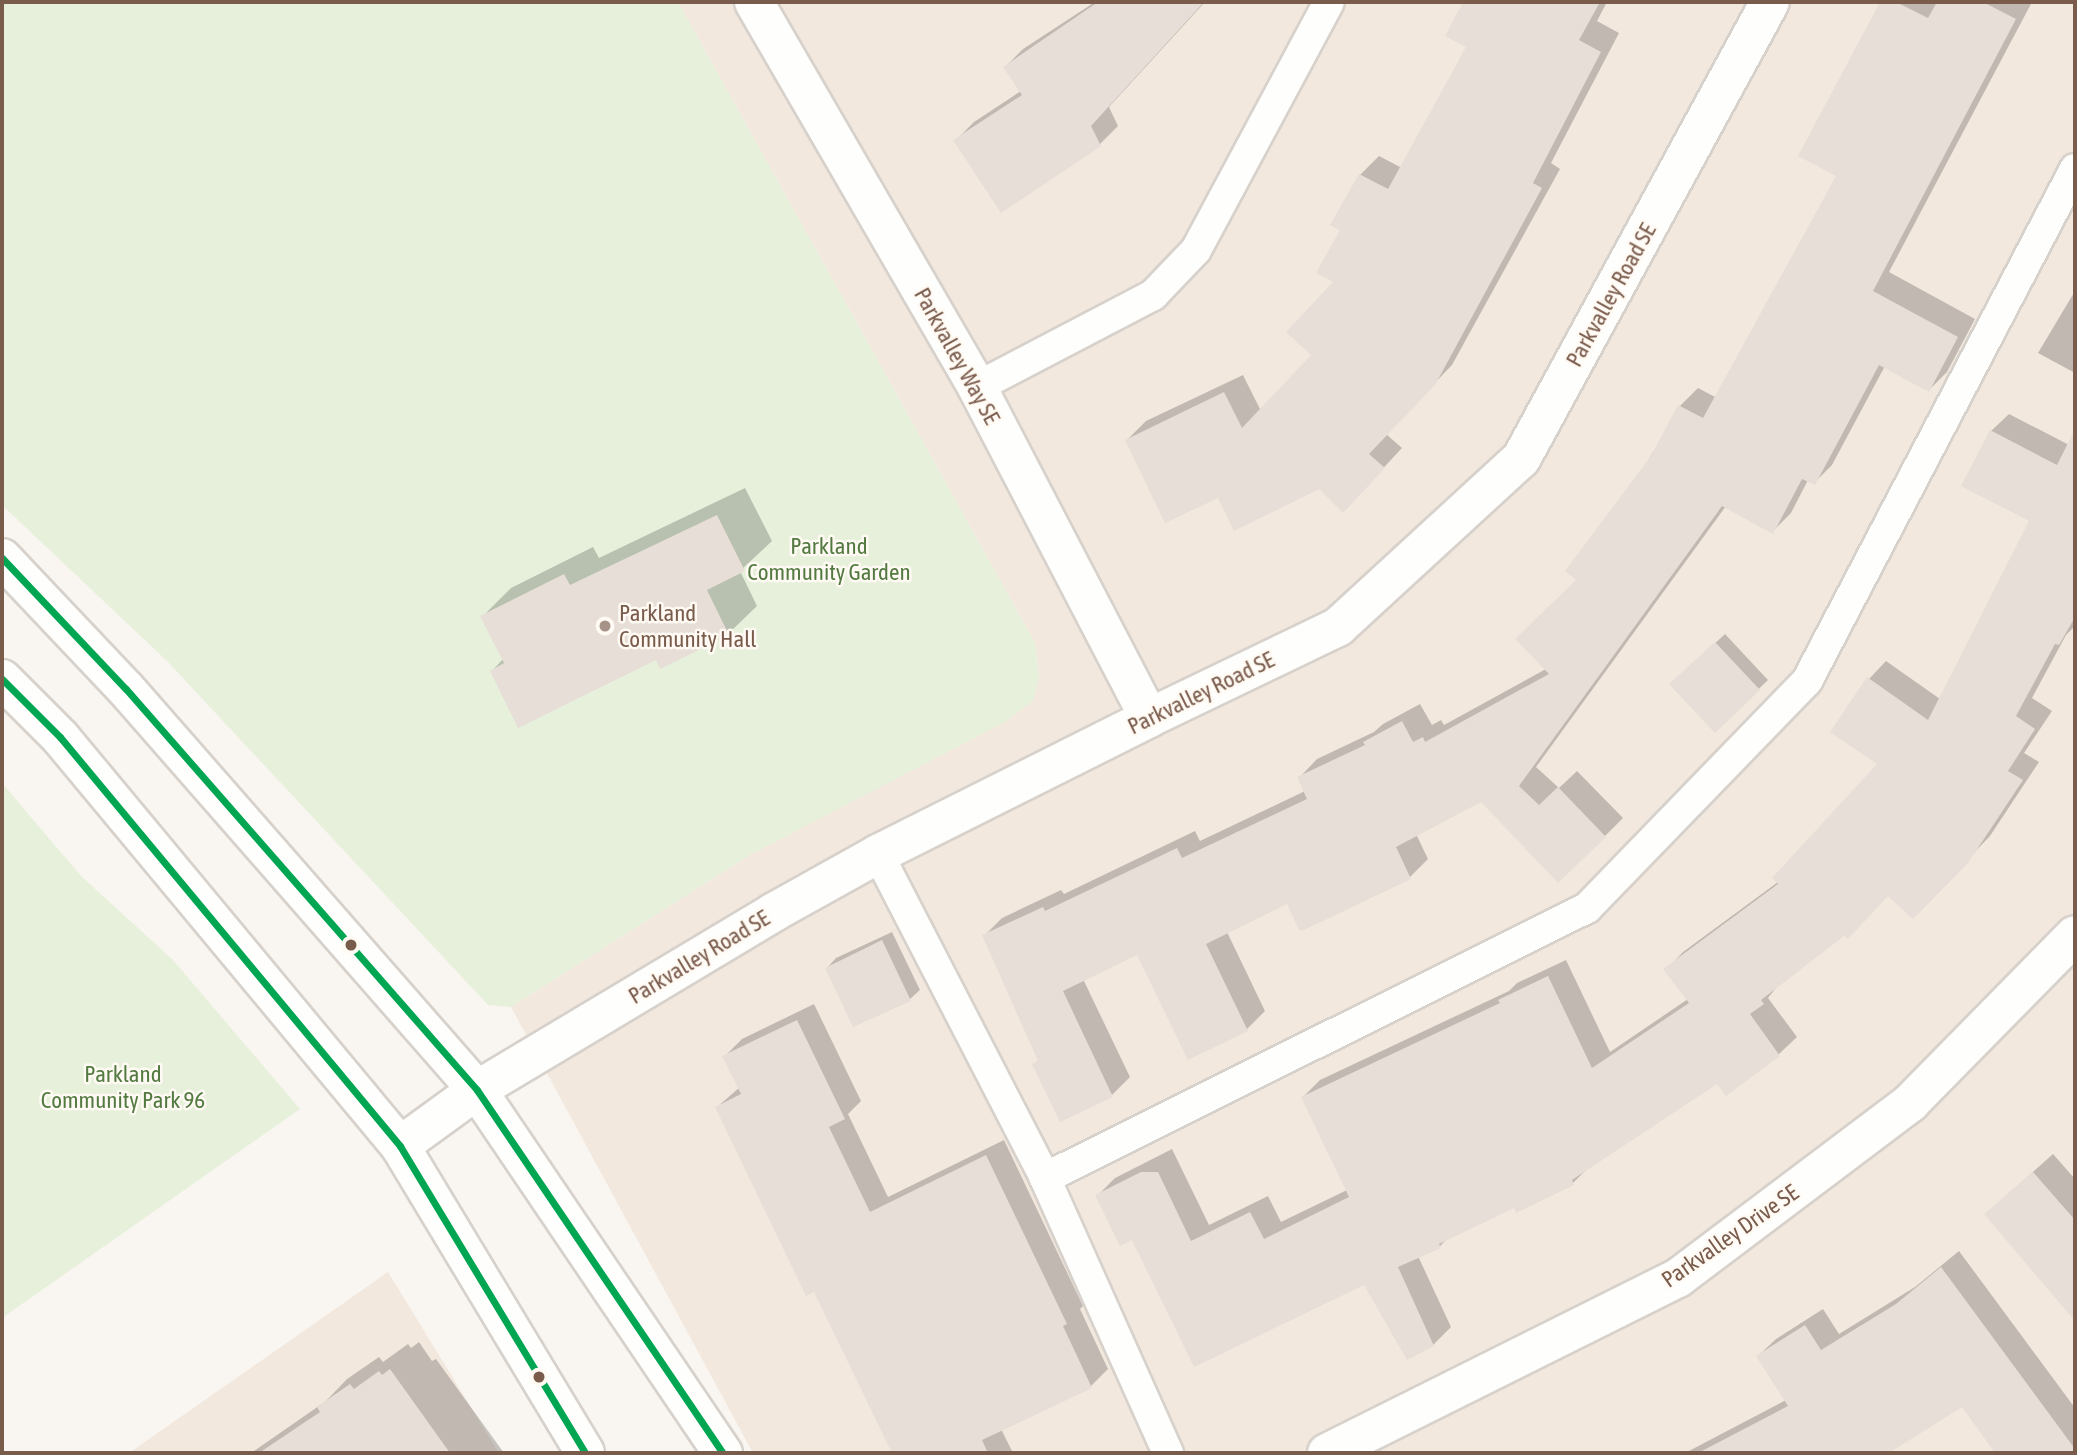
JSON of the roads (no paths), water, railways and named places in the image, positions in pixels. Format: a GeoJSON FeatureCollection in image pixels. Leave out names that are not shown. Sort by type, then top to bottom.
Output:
{"type":"FeatureCollection","features":[{"type":"Feature","properties":{"kind":"street","name":"Parkvalley Way SE"},"geometry":{"type":"LineString","coordinates":[[756,2],[977,387],[1149,718]]}},
{"type":"Feature","properties":{"kind":"street","name":"Parkvalley Road SE"},"geometry":{"type":"LineString","coordinates":[[400,1146],[477,1090],[774,912],[878,854],[1338,627],[1521,459],[1770,2]]}},
{"type":"Feature","properties":{"kind":"street"},"geometry":{"type":"LineString","coordinates":[[2,558],[126,689],[477,1090],[723,1453]]}},
{"type":"Feature","properties":{"kind":"street"},"geometry":{"type":"LineString","coordinates":[[2,679],[60,737],[400,1146],[585,1453]]}},
{"type":"Feature","properties":{"kind":"street","name":"Parkvalley Drive SE"},"geometry":{"type":"LineString","coordinates":[[1326,1453],[1678,1278],[1910,1103],[2075,935]]}},
{"type":"Feature","properties":{"kind":"lane"},"geometry":{"type":"LineString","coordinates":[[977,387],[1153,295],[1196,250],[1329,2]]}},
{"type":"Feature","properties":{"kind":"lane"},"geometry":{"type":"LineString","coordinates":[[1045,1178],[1587,908],[1807,681],[2075,169]]}},
{"type":"Feature","properties":{"kind":"lane"},"geometry":{"type":"LineString","coordinates":[[878,854],[1045,1178],[1168,1453]]}},
{"type":"Feature","properties":{"kind":"place","name":"Parkland Community Hall"},"geometry":{"type":"Point","coordinates":[605,626]}},
{"type":"Feature","properties":{"kind":"park label","name":"Parkland Community Garden"},"geometry":{"type":"Point","coordinates":[829,559]}},
{"type":"Feature","properties":{"kind":"park label","name":"Parkland Community Park 96"},"geometry":{"type":"Point","coordinates":[123,1087]}}]}
